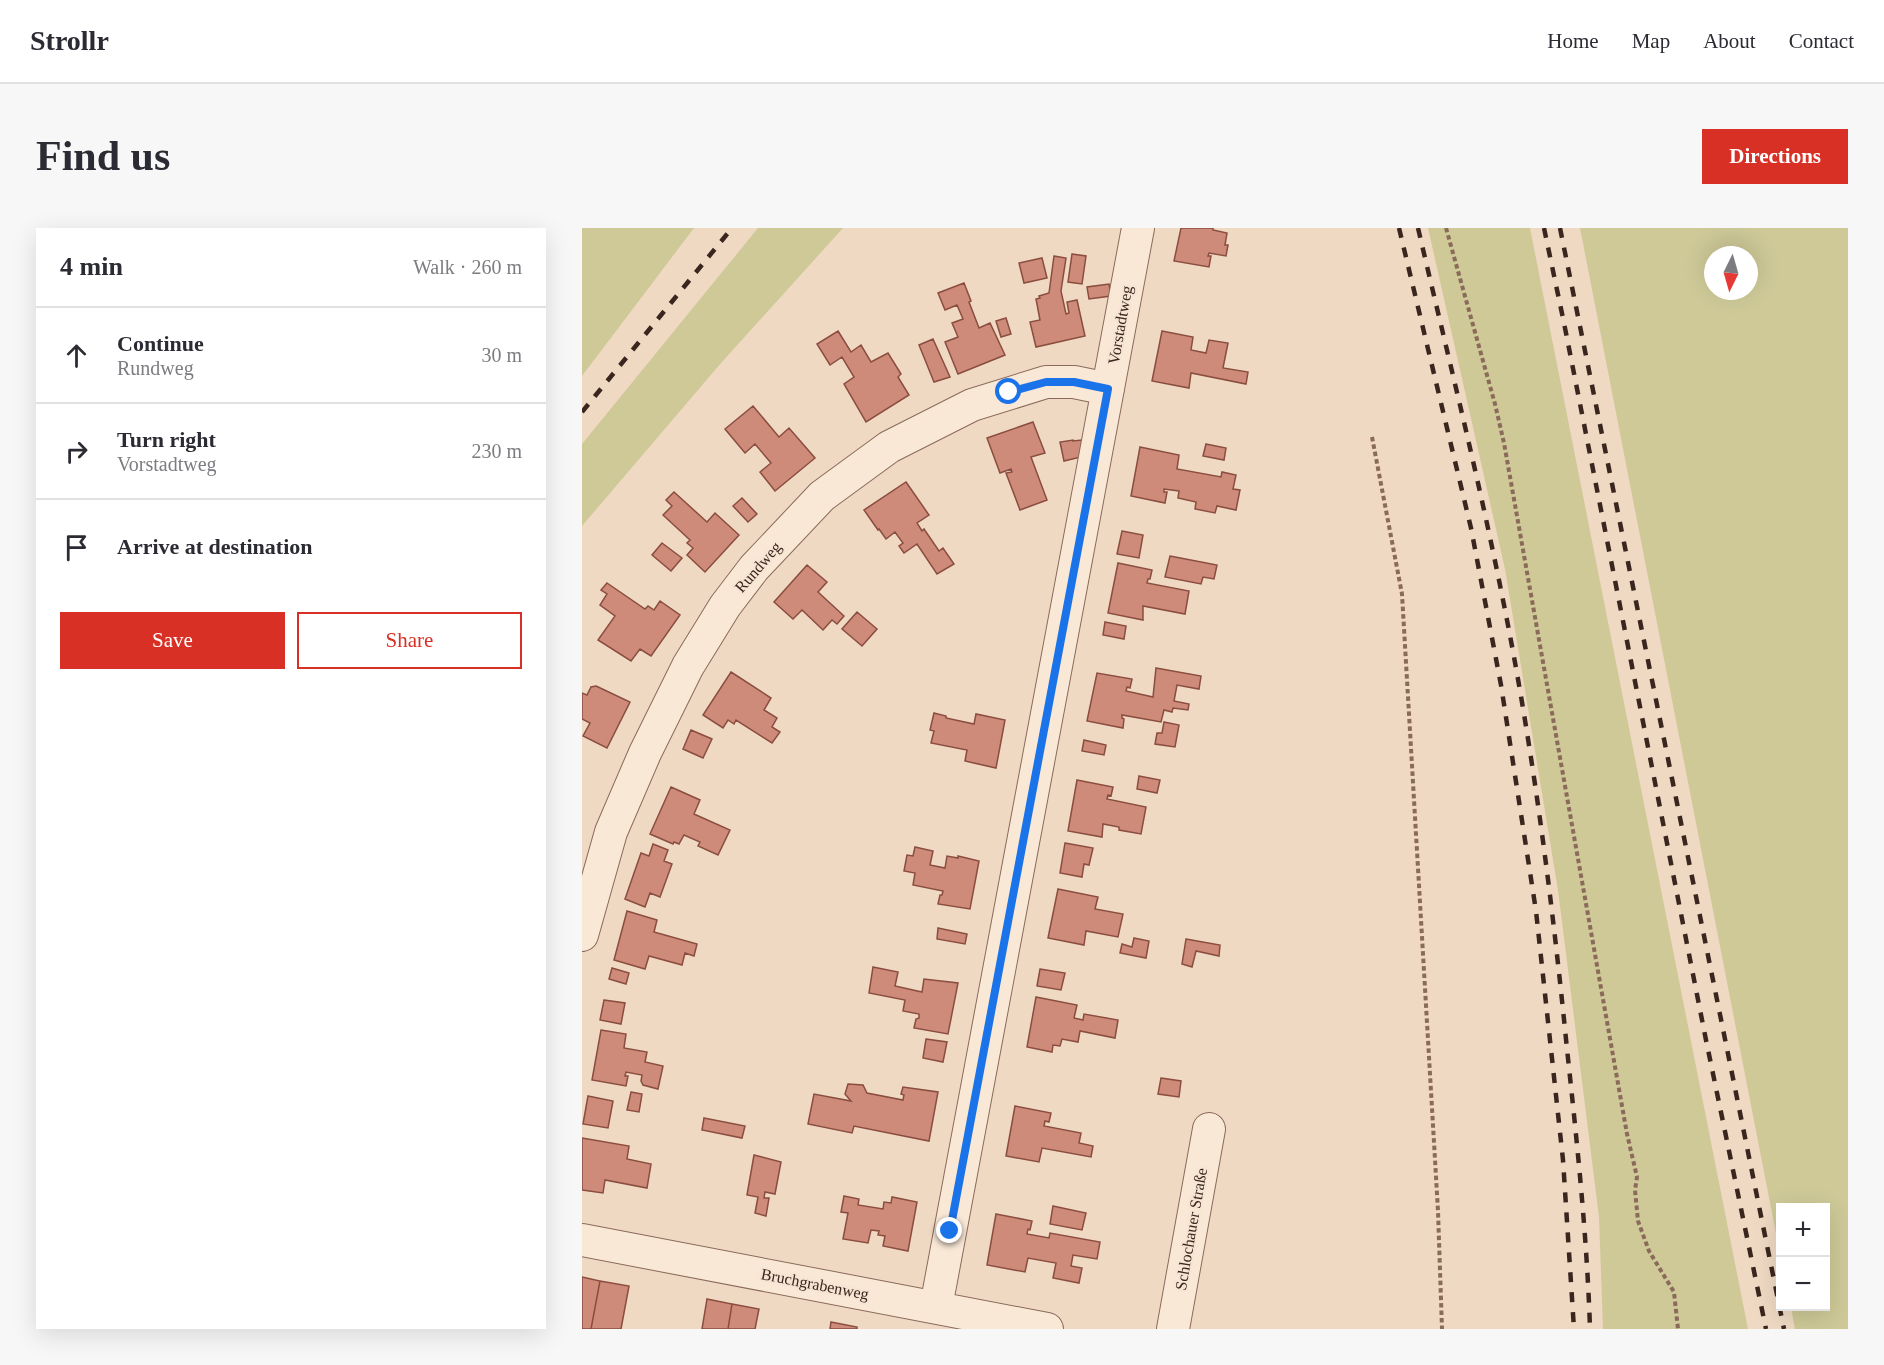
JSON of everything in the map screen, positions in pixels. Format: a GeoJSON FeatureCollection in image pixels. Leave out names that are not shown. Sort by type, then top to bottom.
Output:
{"type":"FeatureCollection","features":[{"type":"Feature","properties":{"kind":"street","name":"Vorstadtweg"},"geometry":{"type":"LineString","coordinates":[[936,1307],[1138,228]]}},
{"type":"Feature","properties":{"kind":"street","name":"Rundweg"},"geometry":{"type":"LineString","coordinates":[[582,935],[611,832],[645,753],[688,666],[725,606],[754,568],[822,496],[889,447],[972,405],[1046,382],[1074,382],[1108,389]]}},
{"type":"Feature","properties":{"kind":"street","name":"Schlochauer Straße"},"geometry":{"type":"LineString","coordinates":[[1173,1329],[1209,1129]]}},
{"type":"Feature","properties":{"kind":"street","name":"Bruchgrabenweg"},"geometry":{"type":"LineString","coordinates":[[582,1240],[1047,1329]]}},
{"type":"Feature","properties":{"kind":"path"},"geometry":{"type":"LineString","coordinates":[[1446,228],[1504,443],[1627,1134],[1637,1177],[1635,1190],[1638,1221],[1649,1251],[1674,1293],[1678,1329]]}},
{"type":"Feature","properties":{"kind":"path"},"geometry":{"type":"LineString","coordinates":[[1372,437],[1402,594],[1438,1210],[1442,1329]]}},
{"type":"Feature","properties":{"kind":"shaded area"},"geometry":{"type":"Polygon","coordinates":[[[582,228],[694,228],[582,376],[582,228]]]}},
{"type":"Feature","properties":{"kind":"shaded area"},"geometry":{"type":"Polygon","coordinates":[[[758,228],[843,228],[721,363],[582,526],[582,444],[758,228]]]}},
{"type":"Feature","properties":{"kind":"shaded area"},"geometry":{"type":"Polygon","coordinates":[[[1428,228],[1530,228],[1748,1329],[1603,1329],[1599,1217],[1558,890],[1505,569],[1428,228]]]}},
{"type":"Feature","properties":{"kind":"shaded area"},"geometry":{"type":"Polygon","coordinates":[[[1580,228],[1848,228],[1848,1329],[1795,1329],[1792,1311],[1830,1311],[1830,1203],[1776,1203],[1776,1233],[1580,228]]]}},
{"type":"Feature","properties":{"kind":"building"},"geometry":{"type":"Polygon","coordinates":[[[1181,228],[1213,228],[1213,230],[1227,233],[1226,256],[1209,253],[1208,256],[1211,256],[1209,267],[1174,261],[1181,228]]]}},
{"type":"Feature","properties":{"kind":"building"},"geometry":{"type":"Polygon","coordinates":[[[1072,254],[1086,256],[1082,284],[1068,282],[1072,254]]]}},
{"type":"Feature","properties":{"kind":"building"},"geometry":{"type":"Polygon","coordinates":[[[1054,256],[1066,258],[1061,291],[1066,314],[1069,313],[1067,302],[1077,300],[1085,336],[1036,347],[1030,322],[1040,320],[1036,299],[1049,293],[1054,256]]]}},
{"type":"Feature","properties":{"kind":"building"},"geometry":{"type":"Polygon","coordinates":[[[1042,258],[1047,278],[1024,283],[1019,263],[1042,258]]]}},
{"type":"Feature","properties":{"kind":"building"},"geometry":{"type":"Polygon","coordinates":[[[964,283],[979,328],[990,323],[1005,355],[958,374],[945,342],[958,337],[952,323],[963,319],[957,305],[945,310],[938,293],[964,283]]]}},
{"type":"Feature","properties":{"kind":"building"},"geometry":{"type":"Polygon","coordinates":[[[1109,284],[1111,296],[1089,299],[1087,287],[1109,284]]]}},
{"type":"Feature","properties":{"kind":"building"},"geometry":{"type":"Polygon","coordinates":[[[1006,318],[1011,334],[1001,337],[996,321],[1006,318]]]}},
{"type":"Feature","properties":{"kind":"building"},"geometry":{"type":"Polygon","coordinates":[[[838,331],[851,352],[861,345],[871,362],[888,353],[901,374],[898,377],[909,395],[866,422],[844,384],[854,377],[842,357],[830,365],[817,344],[838,331]]]}},
{"type":"Feature","properties":{"kind":"building"},"geometry":{"type":"Polygon","coordinates":[[[1162,331],[1193,337],[1191,350],[1206,353],[1209,340],[1228,343],[1223,368],[1248,372],[1246,384],[1191,373],[1189,388],[1152,381],[1162,331]]]}},
{"type":"Feature","properties":{"kind":"building"},"geometry":{"type":"Polygon","coordinates":[[[933,339],[950,377],[934,382],[919,345],[933,339]]]}},
{"type":"Feature","properties":{"kind":"building"},"geometry":{"type":"Polygon","coordinates":[[[753,406],[779,437],[789,428],[815,458],[775,491],[760,472],[771,463],[755,444],[745,453],[725,429],[753,406]]]}},
{"type":"Feature","properties":{"kind":"building"},"geometry":{"type":"Polygon","coordinates":[[[1033,422],[1045,453],[1031,457],[1047,500],[1020,510],[1006,473],[1012,472],[1011,469],[1000,473],[987,438],[1033,422]]]}},
{"type":"Feature","properties":{"kind":"building"},"geometry":{"type":"Polygon","coordinates":[[[1082,440],[1085,456],[1064,461],[1060,442],[1082,440]]]}},
{"type":"Feature","properties":{"kind":"building"},"geometry":{"type":"Polygon","coordinates":[[[1206,444],[1226,448],[1224,460],[1203,456],[1206,444]]]}},
{"type":"Feature","properties":{"kind":"building"},"geometry":{"type":"Polygon","coordinates":[[[1140,447],[1179,455],[1177,469],[1221,477],[1222,472],[1236,475],[1233,489],[1240,490],[1236,510],[1217,506],[1215,513],[1195,509],[1196,502],[1178,498],[1179,491],[1164,489],[1164,492],[1167,492],[1165,503],[1131,496],[1140,447]]]}},
{"type":"Feature","properties":{"kind":"building"},"geometry":{"type":"Polygon","coordinates":[[[906,482],[929,515],[917,523],[939,551],[943,548],[954,564],[937,574],[917,544],[904,553],[899,546],[903,543],[895,532],[886,539],[864,510],[906,482]]]}},
{"type":"Feature","properties":{"kind":"building"},"geometry":{"type":"Polygon","coordinates":[[[674,492],[707,522],[715,513],[739,535],[705,572],[687,555],[693,548],[687,543],[690,540],[663,515],[672,506],[666,500],[674,492]]]}},
{"type":"Feature","properties":{"kind":"building"},"geometry":{"type":"Polygon","coordinates":[[[742,498],[757,514],[748,522],[733,506],[742,498]]]}},
{"type":"Feature","properties":{"kind":"building"},"geometry":{"type":"Polygon","coordinates":[[[1122,531],[1143,535],[1139,558],[1117,554],[1122,531]]]}},
{"type":"Feature","properties":{"kind":"building"},"geometry":{"type":"Polygon","coordinates":[[[662,543],[682,558],[671,571],[652,555],[662,543]]]}},
{"type":"Feature","properties":{"kind":"building"},"geometry":{"type":"Polygon","coordinates":[[[1170,556],[1217,565],[1214,579],[1203,577],[1201,584],[1165,577],[1170,556]]]}},
{"type":"Feature","properties":{"kind":"building"},"geometry":{"type":"Polygon","coordinates":[[[1118,563],[1152,570],[1147,583],[1189,591],[1185,614],[1143,606],[1143,620],[1108,613],[1118,563]]]}},
{"type":"Feature","properties":{"kind":"building"},"geometry":{"type":"Polygon","coordinates":[[[807,565],[827,582],[818,592],[844,616],[837,624],[832,620],[823,630],[802,610],[793,619],[774,602],[807,565]]]}},
{"type":"Feature","properties":{"kind":"building"},"geometry":{"type":"Polygon","coordinates":[[[607,583],[645,609],[648,606],[654,610],[660,601],[680,615],[651,656],[640,649],[631,661],[598,640],[615,616],[600,605],[607,594],[601,590],[607,583]]]}},
{"type":"Feature","properties":{"kind":"building"},"geometry":{"type":"Polygon","coordinates":[[[857,612],[877,629],[862,646],[842,629],[857,612]]]}},
{"type":"Feature","properties":{"kind":"building"},"geometry":{"type":"Polygon","coordinates":[[[1105,622],[1126,626],[1124,639],[1103,635],[1105,622]]]}},
{"type":"Feature","properties":{"kind":"building"},"geometry":{"type":"Polygon","coordinates":[[[1156,668],[1201,676],[1199,689],[1177,685],[1174,701],[1189,704],[1188,710],[1173,708],[1172,712],[1164,710],[1161,722],[1122,715],[1123,728],[1087,721],[1097,673],[1132,679],[1130,688],[1127,687],[1126,691],[1153,697],[1156,668]]]}},
{"type":"Feature","properties":{"kind":"building"},"geometry":{"type":"Polygon","coordinates":[[[731,672],[771,698],[764,710],[777,718],[772,727],[780,732],[772,743],[736,720],[734,724],[728,720],[723,728],[703,715],[731,672]]]}},
{"type":"Feature","properties":{"kind":"building"},"geometry":{"type":"Polygon","coordinates":[[[596,686],[630,702],[607,748],[583,736],[590,723],[582,719],[582,693],[587,695],[591,687],[596,686]]]}},
{"type":"Feature","properties":{"kind":"building"},"geometry":{"type":"Polygon","coordinates":[[[934,713],[974,724],[976,714],[1005,720],[996,768],[965,761],[967,750],[931,743],[934,731],[930,730],[934,713]]]}},
{"type":"Feature","properties":{"kind":"building"},"geometry":{"type":"Polygon","coordinates":[[[1164,722],[1179,725],[1175,747],[1155,744],[1157,733],[1162,733],[1164,722]]]}},
{"type":"Feature","properties":{"kind":"building"},"geometry":{"type":"Polygon","coordinates":[[[691,730],[712,739],[703,758],[683,749],[691,730]]]}},
{"type":"Feature","properties":{"kind":"building"},"geometry":{"type":"Polygon","coordinates":[[[1084,740],[1106,745],[1104,755],[1082,751],[1084,740]]]}},
{"type":"Feature","properties":{"kind":"building"},"geometry":{"type":"Polygon","coordinates":[[[1139,776],[1160,780],[1157,793],[1137,789],[1139,776]]]}},
{"type":"Feature","properties":{"kind":"building"},"geometry":{"type":"Polygon","coordinates":[[[1077,780],[1113,787],[1111,796],[1108,795],[1107,799],[1146,807],[1141,834],[1103,824],[1102,837],[1068,831],[1077,780]]]}},
{"type":"Feature","properties":{"kind":"building"},"geometry":{"type":"Polygon","coordinates":[[[671,787],[700,800],[694,814],[730,830],[718,855],[698,846],[700,842],[684,835],[679,844],[674,842],[673,844],[650,834],[671,787]]]}},
{"type":"Feature","properties":{"kind":"building"},"geometry":{"type":"Polygon","coordinates":[[[1065,843],[1093,848],[1089,865],[1084,864],[1082,877],[1060,873],[1065,843]]]}},
{"type":"Feature","properties":{"kind":"building"},"geometry":{"type":"Polygon","coordinates":[[[653,844],[668,850],[664,861],[672,864],[660,897],[650,893],[645,907],[625,899],[641,853],[649,856],[653,844]]]}},
{"type":"Feature","properties":{"kind":"building"},"geometry":{"type":"Polygon","coordinates":[[[915,847],[933,851],[930,865],[945,868],[947,856],[979,861],[970,909],[938,904],[943,891],[913,885],[915,873],[904,871],[907,855],[913,856],[915,847]]]}},
{"type":"Feature","properties":{"kind":"building"},"geometry":{"type":"Polygon","coordinates":[[[1058,889],[1098,897],[1095,909],[1123,914],[1118,937],[1086,931],[1084,945],[1048,938],[1058,889]]]}},
{"type":"Feature","properties":{"kind":"building"},"geometry":{"type":"Polygon","coordinates":[[[627,911],[657,920],[654,932],[697,944],[694,956],[685,953],[682,965],[649,956],[645,969],[614,960],[627,911]]]}},
{"type":"Feature","properties":{"kind":"building"},"geometry":{"type":"Polygon","coordinates":[[[938,928],[967,934],[965,944],[937,939],[938,928]]]}},
{"type":"Feature","properties":{"kind":"building"},"geometry":{"type":"Polygon","coordinates":[[[1134,938],[1149,941],[1146,958],[1120,953],[1122,944],[1132,947],[1134,938]]]}},
{"type":"Feature","properties":{"kind":"building"},"geometry":{"type":"Polygon","coordinates":[[[1186,939],[1220,945],[1219,956],[1196,951],[1192,967],[1182,964],[1186,939]]]}},
{"type":"Feature","properties":{"kind":"building"},"geometry":{"type":"Polygon","coordinates":[[[873,967],[898,972],[895,986],[922,992],[924,979],[958,983],[948,1034],[914,1028],[919,1014],[903,1011],[905,1000],[869,993],[873,967]]]}},
{"type":"Feature","properties":{"kind":"building"},"geometry":{"type":"Polygon","coordinates":[[[612,968],[629,973],[626,984],[609,979],[612,968]]]}},
{"type":"Feature","properties":{"kind":"building"},"geometry":{"type":"Polygon","coordinates":[[[1040,969],[1065,973],[1061,990],[1037,986],[1040,969]]]}},
{"type":"Feature","properties":{"kind":"building"},"geometry":{"type":"Polygon","coordinates":[[[1036,997],[1077,1005],[1074,1018],[1083,1020],[1084,1014],[1118,1020],[1115,1038],[1080,1031],[1078,1042],[1062,1039],[1060,1046],[1053,1045],[1052,1052],[1027,1047],[1036,997]]]}},
{"type":"Feature","properties":{"kind":"building"},"geometry":{"type":"Polygon","coordinates":[[[604,1000],[625,1003],[621,1024],[600,1020],[604,1000]]]}},
{"type":"Feature","properties":{"kind":"building"},"geometry":{"type":"Polygon","coordinates":[[[601,1030],[626,1034],[624,1048],[647,1052],[645,1062],[663,1066],[658,1089],[643,1085],[642,1075],[626,1072],[625,1076],[628,1076],[626,1086],[592,1080],[601,1030]]]}},
{"type":"Feature","properties":{"kind":"building"},"geometry":{"type":"Polygon","coordinates":[[[926,1039],[947,1042],[943,1062],[923,1058],[926,1039]]]}},
{"type":"Feature","properties":{"kind":"building"},"geometry":{"type":"Polygon","coordinates":[[[1161,1078],[1181,1081],[1179,1097],[1158,1094],[1161,1078]]]}},
{"type":"Feature","properties":{"kind":"building"},"geometry":{"type":"Polygon","coordinates":[[[848,1084],[863,1085],[867,1093],[903,1100],[904,1095],[901,1094],[903,1087],[938,1092],[929,1141],[854,1126],[852,1133],[808,1124],[814,1094],[851,1101],[845,1094],[848,1084]]]}},
{"type":"Feature","properties":{"kind":"building"},"geometry":{"type":"Polygon","coordinates":[[[631,1092],[642,1094],[639,1112],[627,1110],[631,1092]]]}},
{"type":"Feature","properties":{"kind":"building"},"geometry":{"type":"Polygon","coordinates":[[[588,1096],[613,1101],[608,1128],[583,1124],[588,1096]]]}},
{"type":"Feature","properties":{"kind":"building"},"geometry":{"type":"Polygon","coordinates":[[[1015,1106],[1051,1113],[1049,1122],[1045,1121],[1044,1126],[1081,1133],[1079,1143],[1093,1146],[1091,1157],[1042,1148],[1039,1162],[1006,1156],[1015,1106]]]}},
{"type":"Feature","properties":{"kind":"building"},"geometry":{"type":"Polygon","coordinates":[[[704,1118],[745,1126],[742,1138],[702,1130],[704,1118]]]}},
{"type":"Feature","properties":{"kind":"building"},"geometry":{"type":"Polygon","coordinates":[[[582,1138],[629,1146],[627,1159],[651,1164],[647,1188],[605,1180],[603,1193],[582,1190],[582,1138]]]}},
{"type":"Feature","properties":{"kind":"building"},"geometry":{"type":"Polygon","coordinates":[[[754,1155],[781,1162],[775,1194],[765,1192],[764,1198],[769,1198],[766,1216],[755,1213],[758,1197],[747,1195],[754,1155]]]}},
{"type":"Feature","properties":{"kind":"building"},"geometry":{"type":"Polygon","coordinates":[[[844,1196],[859,1199],[858,1205],[883,1209],[884,1202],[891,1203],[892,1197],[917,1202],[908,1251],[883,1246],[885,1236],[878,1235],[879,1231],[871,1230],[868,1243],[843,1239],[848,1213],[841,1212],[844,1196]]]}},
{"type":"Feature","properties":{"kind":"building"},"geometry":{"type":"Polygon","coordinates":[[[1053,1206],[1086,1213],[1082,1230],[1050,1224],[1053,1206]]]}},
{"type":"Feature","properties":{"kind":"building"},"geometry":{"type":"Polygon","coordinates":[[[996,1214],[1032,1221],[1027,1234],[1049,1238],[1050,1233],[1100,1242],[1097,1259],[1073,1255],[1071,1266],[1082,1268],[1079,1283],[1053,1278],[1056,1263],[1028,1258],[1025,1272],[987,1265],[996,1214]]]}},
{"type":"Feature","properties":{"kind":"building"},"geometry":{"type":"Polygon","coordinates":[[[582,1277],[600,1281],[591,1329],[582,1329],[582,1277]]]}},
{"type":"Feature","properties":{"kind":"building"},"geometry":{"type":"Polygon","coordinates":[[[600,1281],[629,1286],[621,1329],[591,1329],[600,1281]]]}},
{"type":"Feature","properties":{"kind":"building"},"geometry":{"type":"Polygon","coordinates":[[[707,1299],[732,1304],[728,1329],[702,1329],[707,1299]]]}},
{"type":"Feature","properties":{"kind":"building"},"geometry":{"type":"Polygon","coordinates":[[[732,1304],[759,1309],[755,1329],[728,1329],[732,1304]]]}},
{"type":"Feature","properties":{"kind":"building"},"geometry":{"type":"Polygon","coordinates":[[[831,1322],[857,1327],[857,1329],[830,1329],[831,1322]]]}},
{"type":"Feature","properties":{"kind":"railway"},"geometry":{"type":"LineString","coordinates":[[582,412],[732,228]]}},
{"type":"Feature","properties":{"kind":"railway"},"geometry":{"type":"LineString","coordinates":[[1399,228],[1471,528],[1501,685],[1536,911],[1563,1160],[1574,1329]]}},
{"type":"Feature","properties":{"kind":"railway"},"geometry":{"type":"LineString","coordinates":[[1418,228],[1493,553],[1514,656],[1541,824],[1574,1119],[1584,1224],[1590,1329]]}},
{"type":"Feature","properties":{"kind":"railway"},"geometry":{"type":"LineString","coordinates":[[1544,228],[1766,1329]]}},
{"type":"Feature","properties":{"kind":"railway"},"geometry":{"type":"LineString","coordinates":[[1560,228],[1784,1329]]}},
{"type":"Feature","properties":{"kind":"route"},"geometry":{"type":"LineString","coordinates":[[950,1231],[1108,389],[1074,382],[1046,382],[1009,392]]}}]}
